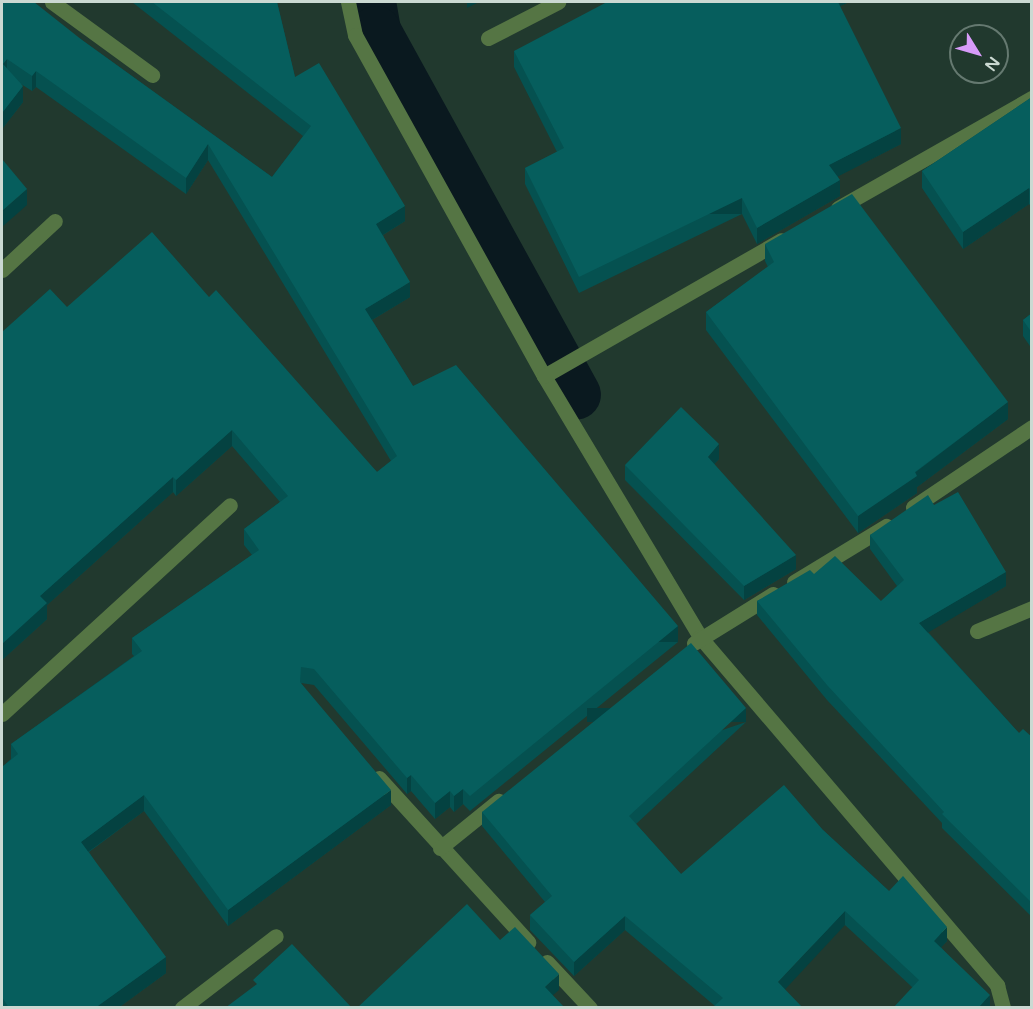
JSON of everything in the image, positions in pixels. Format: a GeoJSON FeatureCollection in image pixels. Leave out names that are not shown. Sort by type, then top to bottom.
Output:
{"type":"FeatureCollection","features":[{"type":"Feature","properties":{"kind":"street"},"geometry":{"type":"LineString","coordinates":[[52,2],[152,75]]}},
{"type":"Feature","properties":{"kind":"street"},"geometry":{"type":"LineString","coordinates":[[348,2],[355,35],[700,637],[997,985],[1003,1008]]}},
{"type":"Feature","properties":{"kind":"street"},"geometry":{"type":"LineString","coordinates":[[488,38],[558,2]]}},
{"type":"Feature","properties":{"kind":"street"},"geometry":{"type":"LineString","coordinates":[[828,214],[1032,98]]}},
{"type":"Feature","properties":{"kind":"street"},"geometry":{"type":"LineString","coordinates":[[2,270],[55,221]]}},
{"type":"Feature","properties":{"kind":"street"},"geometry":{"type":"LineString","coordinates":[[548,373],[797,231]]}},
{"type":"Feature","properties":{"kind":"street"},"geometry":{"type":"LineString","coordinates":[[682,652],[700,637],[869,538],[1032,427]]}},
{"type":"Feature","properties":{"kind":"street"},"geometry":{"type":"LineString","coordinates":[[2,714],[230,505]]}},
{"type":"Feature","properties":{"kind":"street"},"geometry":{"type":"LineString","coordinates":[[977,630],[1032,608]]}},
{"type":"Feature","properties":{"kind":"street"},"geometry":{"type":"LineString","coordinates":[[368,764],[440,848],[590,1008]]}},
{"type":"Feature","properties":{"kind":"street"},"geometry":{"type":"LineString","coordinates":[[440,848],[514,788]]}},
{"type":"Feature","properties":{"kind":"street"},"geometry":{"type":"LineString","coordinates":[[182,1008],[276,936]]}},
{"type":"Feature","properties":{"kind":"building"},"geometry":{"type":"Polygon","coordinates":[[[2,2],[34,2],[82,40],[272,177],[311,126],[152,2],[277,2],[295,77],[319,63],[405,206],[376,224],[410,282],[365,309],[413,386],[456,365],[678,626],[470,796],[463,789],[454,796],[450,791],[435,803],[411,775],[407,778],[314,669],[301,667],[300,682],[391,790],[228,910],[144,795],[81,842],[166,957],[95,1008],[9,1008],[2,997],[2,767],[18,754],[11,744],[142,651],[132,638],[259,550],[244,529],[288,496],[232,430],[176,480],[173,477],[40,596],[47,603],[2,644],[2,332],[50,289],[67,307],[152,232],[209,297],[216,290],[377,472],[397,456],[208,144],[186,178],[36,71],[32,76],[7,59],[3,64],[23,86],[2,113],[2,2]]]}},
{"type":"Feature","properties":{"kind":"building"},"geometry":{"type":"Polygon","coordinates":[[[607,2],[838,2],[901,128],[829,165],[840,180],[757,228],[742,198],[579,277],[525,168],[564,148],[514,51],[607,2]]]}},
{"type":"Feature","properties":{"kind":"building"},"geometry":{"type":"Polygon","coordinates":[[[1032,97],[1032,191],[1029,188],[963,232],[922,171],[1032,97]]]}},
{"type":"Feature","properties":{"kind":"building"},"geometry":{"type":"Polygon","coordinates":[[[2,159],[27,189],[2,211],[2,159]]]}},
{"type":"Feature","properties":{"kind":"building"},"geometry":{"type":"Polygon","coordinates":[[[852,194],[1008,402],[915,472],[917,476],[858,516],[706,312],[774,262],[765,244],[852,194]]]}},
{"type":"Feature","properties":{"kind":"building"},"geometry":{"type":"Polygon","coordinates":[[[1032,313],[1032,333],[1023,320],[1032,313]]]}},
{"type":"Feature","properties":{"kind":"building"},"geometry":{"type":"Polygon","coordinates":[[[681,407],[719,444],[708,457],[796,555],[744,586],[625,465],[681,407]]]}},
{"type":"Feature","properties":{"kind":"building"},"geometry":{"type":"Polygon","coordinates":[[[958,492],[1006,572],[919,623],[1019,733],[1023,729],[1032,737],[1032,903],[942,814],[944,812],[827,685],[757,601],[810,570],[814,574],[835,556],[881,601],[904,580],[870,535],[928,495],[934,505],[958,492]]]}},
{"type":"Feature","properties":{"kind":"building"},"geometry":{"type":"Polygon","coordinates":[[[691,643],[746,708],[629,816],[681,874],[784,785],[823,830],[889,891],[903,876],[947,927],[934,941],[990,995],[978,1008],[893,1008],[919,980],[845,911],[778,982],[803,1008],[712,1008],[723,998],[625,916],[574,962],[530,915],[552,896],[482,812],[691,643]]]}},
{"type":"Feature","properties":{"kind":"building"},"geometry":{"type":"Polygon","coordinates":[[[467,904],[500,940],[515,927],[559,974],[545,987],[565,1008],[357,1008],[467,904]]]}},
{"type":"Feature","properties":{"kind":"building"},"geometry":{"type":"Polygon","coordinates":[[[292,944],[352,1008],[225,1008],[257,984],[253,980],[292,944]]]}},
{"type":"Feature","properties":{"kind":"waterway"},"geometry":{"type":"LineString","coordinates":[[371,2],[376,31],[576,395]]}}]}
